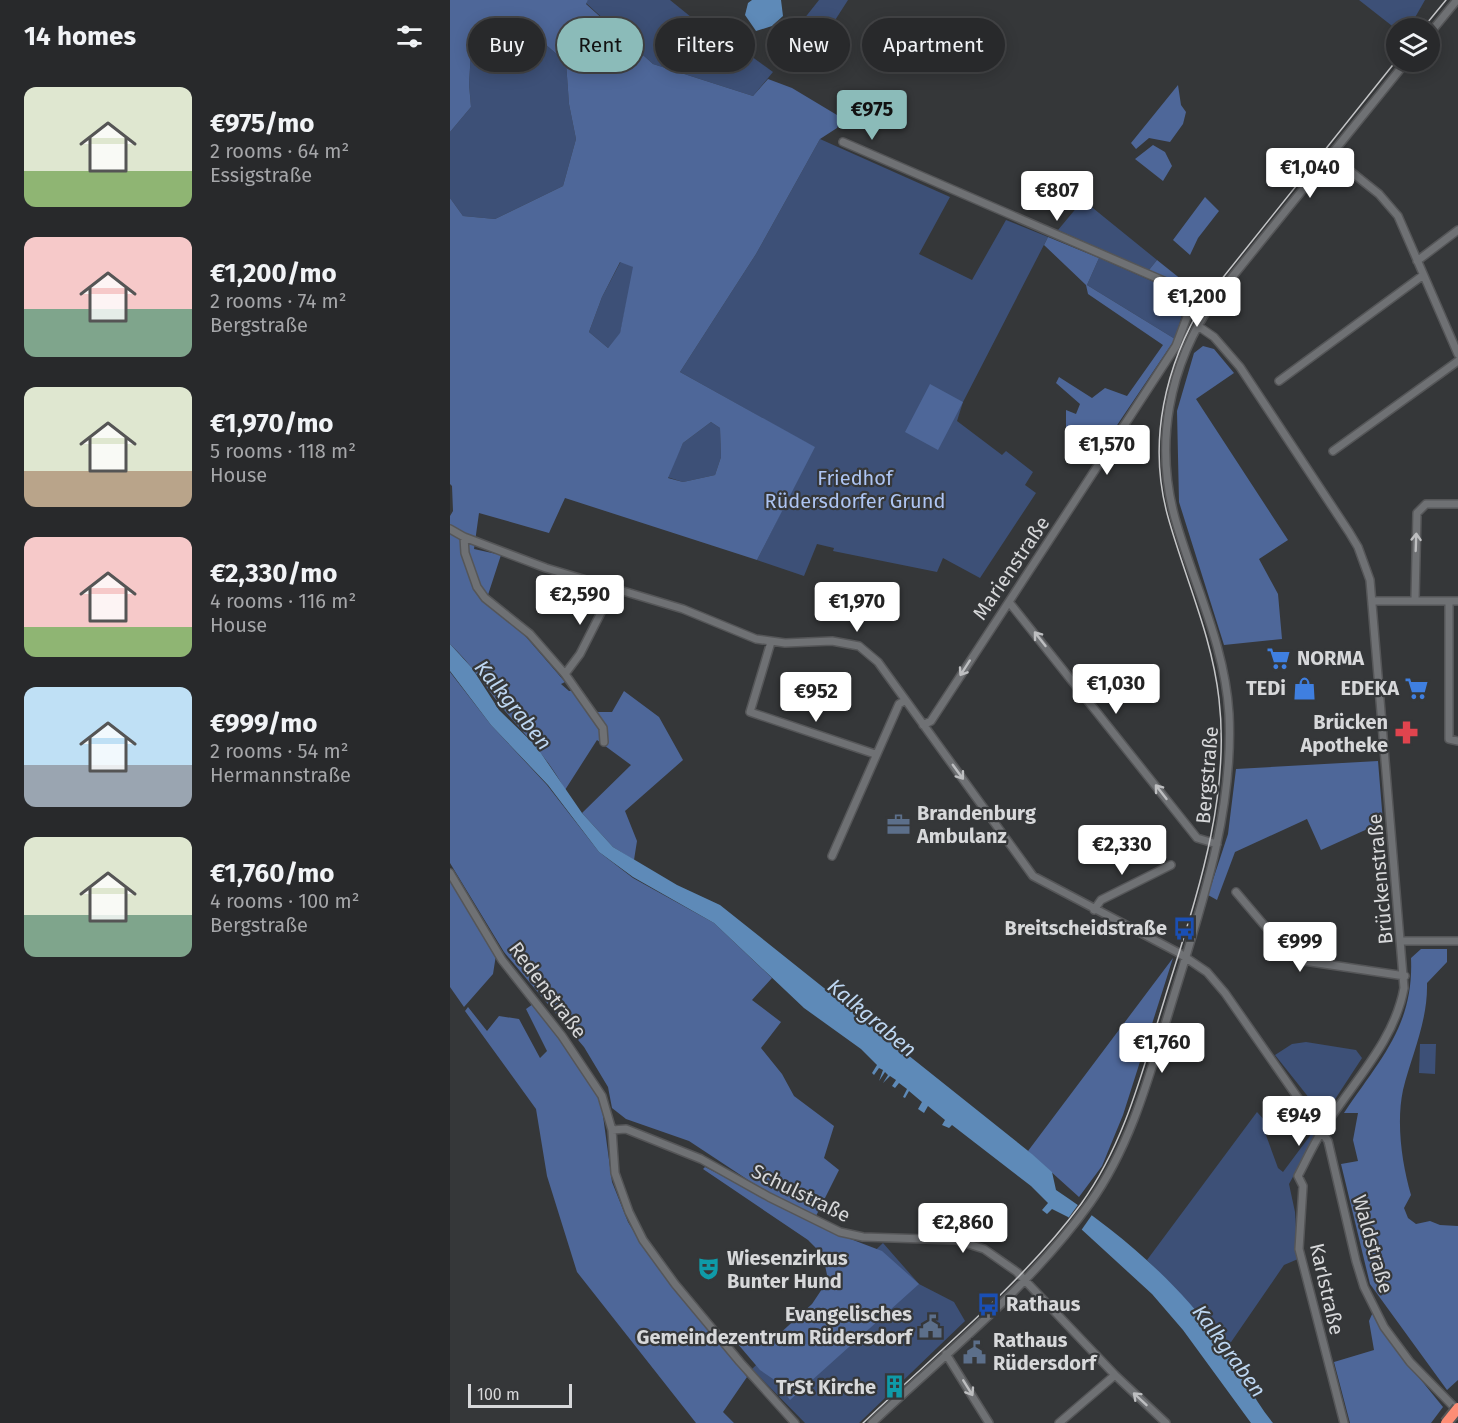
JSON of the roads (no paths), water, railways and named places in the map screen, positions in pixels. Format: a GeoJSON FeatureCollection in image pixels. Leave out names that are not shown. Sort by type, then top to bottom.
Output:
{"type":"FeatureCollection","features":[{"type":"Feature","properties":{"kind":"highway"},"geometry":{"type":"LineString","coordinates":[[1446,1423],[1458,1410]]}},
{"type":"Feature","properties":{"kind":"street"},"geometry":{"type":"LineString","coordinates":[[1440,21],[1457,0]]}},
{"type":"Feature","properties":{"kind":"street"},"geometry":{"type":"LineString","coordinates":[[1198,326],[1206,311],[1398,72]]}},
{"type":"Feature","properties":{"kind":"street"},"geometry":{"type":"LineString","coordinates":[[843,142],[1173,285],[1206,311]]}},
{"type":"Feature","properties":{"kind":"street"},"geometry":{"type":"LineString","coordinates":[[1330,155],[1378,194],[1398,216],[1422,276],[1458,354]]}},
{"type":"Feature","properties":{"kind":"street"},"geometry":{"type":"LineString","coordinates":[[1417,261],[1458,230]]}},
{"type":"Feature","properties":{"kind":"street"},"geometry":{"type":"LineString","coordinates":[[1279,381],[1422,276]]}},
{"type":"Feature","properties":{"kind":"street","name":"Marienstraße"},"geometry":{"type":"LineString","coordinates":[[924,725],[931,721],[1176,346],[1193,301]]}},
{"type":"Feature","properties":{"kind":"street","name":"Brückenstraße"},"geometry":{"type":"LineString","coordinates":[[1198,326],[1210,333],[1236,361],[1349,532],[1367,569],[1372,602],[1405,976],[1399,1010],[1390,1030],[1322,1130]]}},
{"type":"Feature","properties":{"kind":"street","name":"Bergstraße"},"geometry":{"type":"LineString","coordinates":[[872,1423],[1034,1269],[1073,1226],[1107,1176],[1125,1143],[1141,1102],[1185,958],[1218,844],[1229,746],[1227,697],[1212,624],[1172,507],[1165,462],[1166,427],[1172,389],[1183,356],[1198,326]]}},
{"type":"Feature","properties":{"kind":"street"},"geometry":{"type":"LineString","coordinates":[[1333,452],[1458,361]]}},
{"type":"Feature","properties":{"kind":"street"},"geometry":{"type":"LineString","coordinates":[[1415,600],[1417,513],[1426,504],[1458,504]]}},
{"type":"Feature","properties":{"kind":"street","name":"Waldstraße"},"geometry":{"type":"LineString","coordinates":[[450,529],[464,537],[546,568],[683,609],[756,639],[771,642],[832,641],[859,646],[878,662],[1033,876],[1185,958],[1207,972],[1220,985],[1322,1130],[1331,1153],[1356,1261],[1373,1306],[1396,1346],[1458,1410]]}},
{"type":"Feature","properties":{"kind":"street"},"geometry":{"type":"LineString","coordinates":[[464,537],[465,553],[477,587],[485,598],[530,634],[566,674],[603,728],[604,742]]}},
{"type":"Feature","properties":{"kind":"street"},"geometry":{"type":"LineString","coordinates":[[566,674],[580,654],[613,589]]}},
{"type":"Feature","properties":{"kind":"street"},"geometry":{"type":"LineString","coordinates":[[1449,601],[1449,739],[1458,741]]}},
{"type":"Feature","properties":{"kind":"street"},"geometry":{"type":"LineString","coordinates":[[1372,602],[1458,601]]}},
{"type":"Feature","properties":{"kind":"street"},"geometry":{"type":"LineString","coordinates":[[1009,602],[1197,838],[1218,844]]}},
{"type":"Feature","properties":{"kind":"street"},"geometry":{"type":"LineString","coordinates":[[771,642],[750,712],[875,754]]}},
{"type":"Feature","properties":{"kind":"street"},"geometry":{"type":"LineString","coordinates":[[832,856],[875,754],[899,704],[904,700]]}},
{"type":"Feature","properties":{"kind":"street"},"geometry":{"type":"LineString","coordinates":[[1094,910],[1101,900],[1171,865]]}},
{"type":"Feature","properties":{"kind":"street","name":"Redenstraße"},"geometry":{"type":"LineString","coordinates":[[450,873],[502,960],[592,1077],[602,1096],[612,1130],[615,1173],[629,1212],[643,1240],[675,1284],[750,1374],[795,1423]]}},
{"type":"Feature","properties":{"kind":"street"},"geometry":{"type":"LineString","coordinates":[[1236,892],[1287,952],[1304,961],[1405,976]]}},
{"type":"Feature","properties":{"kind":"street"},"geometry":{"type":"LineString","coordinates":[[1402,941],[1458,941]]}},
{"type":"Feature","properties":{"kind":"street","name":"Schulstraße"},"geometry":{"type":"LineString","coordinates":[[612,1130],[626,1129],[701,1160],[840,1232],[863,1238],[956,1240],[969,1243],[1005,1261],[1115,1376],[1166,1423]]}},
{"type":"Feature","properties":{"kind":"street","name":"Karlstraße"},"geometry":{"type":"LineString","coordinates":[[1322,1130],[1298,1176],[1302,1186],[1299,1244],[1344,1423]]}},
{"type":"Feature","properties":{"kind":"street"},"geometry":{"type":"LineString","coordinates":[[946,1354],[990,1423]]}},
{"type":"Feature","properties":{"kind":"street"},"geometry":{"type":"LineString","coordinates":[[1059,1423],[1115,1376]]}},
{"type":"Feature","properties":{"kind":"tram line"},"geometry":{"type":"LineString","coordinates":[[1431,18],[1446,0]]}},
{"type":"Feature","properties":{"kind":"tram line"},"geometry":{"type":"LineString","coordinates":[[863,1423],[977,1318],[1058,1234],[1096,1181],[1121,1132],[1148,1054],[1198,890],[1215,814],[1220,776],[1221,738],[1215,676],[1204,630],[1168,517],[1162,489],[1159,461],[1160,433],[1170,377],[1179,351],[1205,300],[1387,72]]}},
{"type":"Feature","properties":{"kind":"place","name":"NORMA"},"geometry":{"type":"Point","coordinates":[1279,658]}},
{"type":"Feature","properties":{"kind":"place","name":"TEDi"},"geometry":{"type":"Point","coordinates":[1304,688]}},
{"type":"Feature","properties":{"kind":"place","name":"EDEKA"},"geometry":{"type":"Point","coordinates":[1417,688]}},
{"type":"Feature","properties":{"kind":"place","name":"Brücken Apotheke"},"geometry":{"type":"Point","coordinates":[1406,733]}},
{"type":"Feature","properties":{"kind":"place","name":"Brandenburg Ambulanz"},"geometry":{"type":"Point","coordinates":[899,824]}},
{"type":"Feature","properties":{"kind":"place","name":"Breitscheidstraße"},"geometry":{"type":"Point","coordinates":[1185,928]}},
{"type":"Feature","properties":{"kind":"place","name":"Wiesenzirkus Bunter Hund"},"geometry":{"type":"Point","coordinates":[709,1269]}},
{"type":"Feature","properties":{"kind":"place","name":"Rathaus"},"geometry":{"type":"Point","coordinates":[988,1304]}},
{"type":"Feature","properties":{"kind":"place","name":"Evangelisches Gemeindezentrum Rüdersdorf"},"geometry":{"type":"Point","coordinates":[930,1326]}},
{"type":"Feature","properties":{"kind":"place","name":"Rathaus Rüdersdorf"},"geometry":{"type":"Point","coordinates":[975,1352]}},
{"type":"Feature","properties":{"kind":"place","name":"TrSt Kirche"},"geometry":{"type":"Point","coordinates":[894,1387]}},
{"type":"Feature","properties":{"kind":"park label","name":"Friedhof Rüdersdorfer Grund"},"geometry":{"type":"Point","coordinates":[855,490]}},
{"type":"Feature","properties":{"kind":"water label","name":"Kalkgraben"},"geometry":{"type":"Point","coordinates":[513,705]}},
{"type":"Feature","properties":{"kind":"water label","name":"Kalkgraben"},"geometry":{"type":"Point","coordinates":[872,1018]}},
{"type":"Feature","properties":{"kind":"water label","name":"Kalkgraben"},"geometry":{"type":"Point","coordinates":[1229,1351]}}]}
